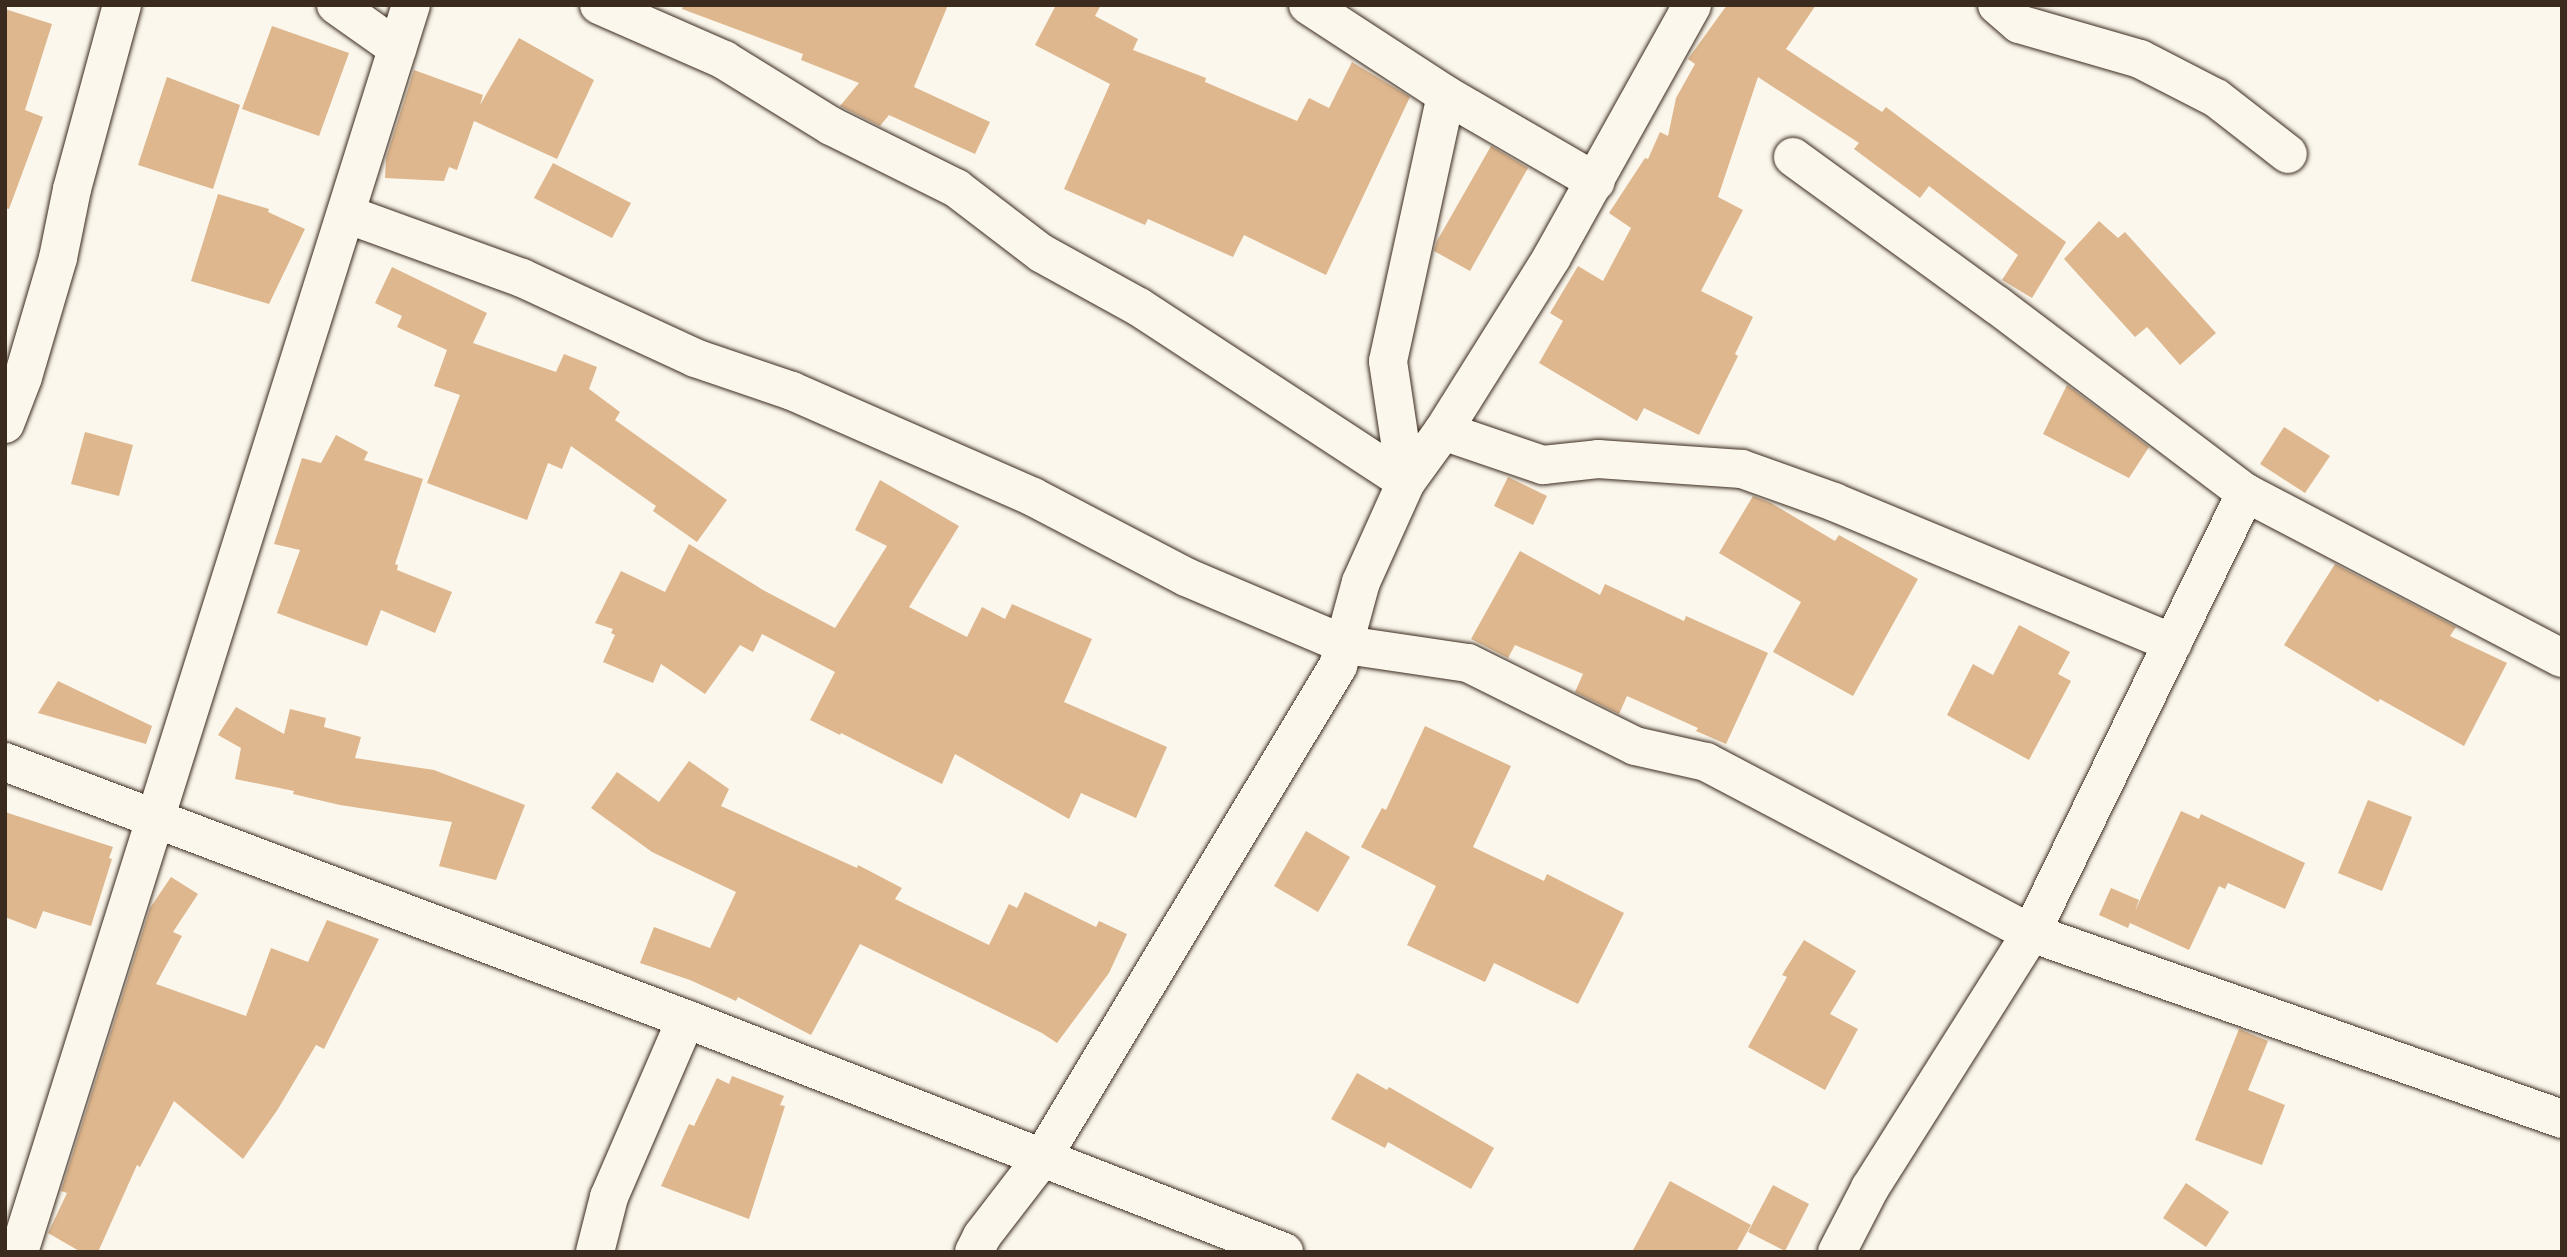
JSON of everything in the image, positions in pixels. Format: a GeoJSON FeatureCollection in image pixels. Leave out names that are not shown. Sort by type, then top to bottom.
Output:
{"type":"FeatureCollection","features":[{"type":"Feature","properties":{"kind":"street"},"geometry":{"type":"LineString","coordinates":[[5,424],[23,377],[58,258],[72,189],[122,5]]}},
{"type":"Feature","properties":{"kind":"street"},"geometry":{"type":"LineString","coordinates":[[336,5],[397,48]]}},
{"type":"Feature","properties":{"kind":"street"},"geometry":{"type":"LineString","coordinates":[[19,1252],[19,1198],[155,819],[411,5]]}},
{"type":"Feature","properties":{"kind":"street"},"geometry":{"type":"LineString","coordinates":[[599,5],[724,60],[831,126],[956,188],[1041,253],[1139,307],[1406,482]]}},
{"type":"Feature","properties":{"kind":"street"},"geometry":{"type":"LineString","coordinates":[[1308,5],[1446,95],[1596,182]]}},
{"type":"Feature","properties":{"kind":"street"},"geometry":{"type":"LineString","coordinates":[[974,1252],[982,1236],[1042,1158],[1338,666],[1346,645],[1361,582],[1406,482],[1443,430],[1596,182],[1692,5]]}},
{"type":"Feature","properties":{"kind":"street"},"geometry":{"type":"LineString","coordinates":[[1997,5],[2019,24],[2140,59],[2216,98],[2288,154]]}},
{"type":"Feature","properties":{"kind":"street"},"geometry":{"type":"LineString","coordinates":[[1406,482],[1388,361],[1446,95]]}},
{"type":"Feature","properties":{"kind":"street"},"geometry":{"type":"LineString","coordinates":[[1793,158],[1997,305],[2246,493],[2562,657]]}},
{"type":"Feature","properties":{"kind":"street"},"geometry":{"type":"LineString","coordinates":[[345,214],[522,278],[695,358],[792,391],[1033,497],[1186,577],[1346,645],[1468,663],[1635,746],[1706,762],[2031,933],[2562,1119]]}},
{"type":"Feature","properties":{"kind":"street"},"geometry":{"type":"LineString","coordinates":[[1443,430],[1543,465],[1598,459],[1742,469],[1834,502],[2173,643]]}},
{"type":"Feature","properties":{"kind":"street"},"geometry":{"type":"LineString","coordinates":[[1837,1252],[1870,1188],[2031,933],[2246,493]]}},
{"type":"Feature","properties":{"kind":"street"},"geometry":{"type":"LineString","coordinates":[[5,762],[685,1019],[1284,1252]]}},
{"type":"Feature","properties":{"kind":"street"},"geometry":{"type":"LineString","coordinates":[[595,1252],[609,1197],[685,1019]]}},
{"type":"Feature","properties":{"kind":"building"},"geometry":{"type":"Polygon","coordinates":[[[683,5],[948,5],[914,87],[990,122],[975,154],[889,115],[880,126],[840,106],[859,83],[801,60],[803,54],[682,9],[683,5]]]}},
{"type":"Feature","properties":{"kind":"building"},"geometry":{"type":"Polygon","coordinates":[[[1056,5],[1101,5],[1095,16],[1138,39],[1133,50],[1206,78],[1205,82],[1297,121],[1309,98],[1329,108],[1352,62],[1410,97],[1326,275],[1244,235],[1233,257],[1148,219],[1145,225],[1064,189],[1110,84],[1035,45],[1056,5]]]}},
{"type":"Feature","properties":{"kind":"building"},"geometry":{"type":"Polygon","coordinates":[[[1727,5],[1816,5],[1786,49],[1882,112],[1886,107],[2066,242],[2032,298],[2002,280],[2018,255],[1929,186],[1920,198],[1854,149],[1859,143],[1758,77],[1718,197],[1743,210],[1701,291],[1753,317],[1735,354],[1738,356],[1699,435],[1644,408],[1637,421],[1539,363],[1563,321],[1550,313],[1578,266],[1603,281],[1631,228],[1609,213],[1645,158],[1648,159],[1660,132],[1668,136],[1676,98],[1695,64],[1688,59],[1727,5]]]}},
{"type":"Feature","properties":{"kind":"building"},"geometry":{"type":"Polygon","coordinates":[[[5,9],[52,24],[25,110],[43,117],[9,209],[5,208],[5,9]]]}},
{"type":"Feature","properties":{"kind":"building"},"geometry":{"type":"Polygon","coordinates":[[[272,26],[349,53],[319,136],[242,109],[272,26]]]}},
{"type":"Feature","properties":{"kind":"building"},"geometry":{"type":"Polygon","coordinates":[[[519,38],[594,80],[557,159],[474,121],[457,170],[449,167],[444,181],[385,178],[386,158],[414,70],[483,95],[480,105],[519,38]]]}},
{"type":"Feature","properties":{"kind":"building"},"geometry":{"type":"Polygon","coordinates":[[[167,77],[240,105],[213,189],[138,165],[167,77]]]}},
{"type":"Feature","properties":{"kind":"building"},"geometry":{"type":"Polygon","coordinates":[[[1491,146],[1528,168],[1470,271],[1434,251],[1437,241],[1491,146]]]}},
{"type":"Feature","properties":{"kind":"building"},"geometry":{"type":"Polygon","coordinates":[[[553,163],[631,203],[612,238],[534,198],[553,163]]]}},
{"type":"Feature","properties":{"kind":"building"},"geometry":{"type":"Polygon","coordinates":[[[218,194],[269,209],[268,212],[305,229],[269,304],[191,281],[218,194]]]}},
{"type":"Feature","properties":{"kind":"building"},"geometry":{"type":"Polygon","coordinates":[[[2099,221],[2118,238],[2125,232],[2216,333],[2180,365],[2147,327],[2135,337],[2064,259],[2099,221]]]}},
{"type":"Feature","properties":{"kind":"building"},"geometry":{"type":"Polygon","coordinates":[[[392,267],[487,313],[473,343],[556,372],[564,354],[597,367],[589,389],[620,412],[615,420],[727,500],[697,542],[653,511],[656,506],[571,446],[562,469],[548,463],[527,520],[427,483],[460,395],[434,386],[447,350],[397,327],[402,316],[375,303],[392,267]]]}},
{"type":"Feature","properties":{"kind":"building"},"geometry":{"type":"Polygon","coordinates":[[[2067,385],[2149,447],[2129,478],[2043,434],[2067,385]]]}},
{"type":"Feature","properties":{"kind":"building"},"geometry":{"type":"Polygon","coordinates":[[[2284,427],[2330,456],[2305,493],[2260,464],[2284,427]]]}},
{"type":"Feature","properties":{"kind":"building"},"geometry":{"type":"Polygon","coordinates":[[[85,432],[133,445],[119,496],[71,484],[85,432]]]}},
{"type":"Feature","properties":{"kind":"building"},"geometry":{"type":"Polygon","coordinates":[[[336,435],[368,452],[364,460],[423,479],[395,564],[398,565],[397,570],[452,592],[435,633],[381,610],[367,646],[277,613],[300,550],[274,544],[302,458],[321,463],[336,435]]]}},
{"type":"Feature","properties":{"kind":"building"},"geometry":{"type":"Polygon","coordinates":[[[1508,477],[1547,496],[1533,525],[1494,506],[1508,477]]]}},
{"type":"Feature","properties":{"kind":"building"},"geometry":{"type":"Polygon","coordinates":[[[880,480],[959,526],[909,607],[967,637],[982,607],[1005,619],[1012,604],[1092,639],[1064,702],[1167,747],[1136,818],[1081,793],[1069,819],[955,754],[942,784],[841,733],[840,735],[810,720],[835,672],[762,634],[753,652],[740,645],[705,694],[661,664],[653,683],[603,662],[615,635],[611,633],[613,629],[595,623],[621,571],[665,592],[689,544],[763,590],[835,628],[887,546],[855,530],[880,480]]]}},
{"type":"Feature","properties":{"kind":"building"},"geometry":{"type":"Polygon","coordinates":[[[1753,496],[1771,503],[1835,541],[1839,535],[1918,579],[1853,696],[1773,652],[1801,602],[1719,553],[1753,496]]]}},
{"type":"Feature","properties":{"kind":"building"},"geometry":{"type":"Polygon","coordinates":[[[1520,551],[1600,595],[1605,584],[1684,621],[1686,616],[1768,653],[1726,744],[1696,731],[1698,728],[1627,696],[1619,714],[1575,692],[1583,674],[1515,645],[1508,658],[1471,639],[1520,551]]]}},
{"type":"Feature","properties":{"kind":"building"},"geometry":{"type":"Polygon","coordinates":[[[2335,564],[2456,627],[2450,636],[2507,663],[2464,746],[2380,699],[2378,702],[2284,645],[2335,564]]]}},
{"type":"Feature","properties":{"kind":"building"},"geometry":{"type":"Polygon","coordinates":[[[2019,625],[2070,652],[2058,674],[2071,681],[2029,760],[1947,715],[1973,664],[1993,675],[2019,625]]]}},
{"type":"Feature","properties":{"kind":"building"},"geometry":{"type":"Polygon","coordinates":[[[58,681],[152,726],[146,744],[38,713],[58,681]]]}},
{"type":"Feature","properties":{"kind":"building"},"geometry":{"type":"Polygon","coordinates":[[[236,707],[284,734],[290,709],[326,718],[324,727],[361,737],[355,758],[434,770],[525,805],[496,880],[439,866],[452,822],[340,805],[293,794],[294,791],[235,779],[241,748],[218,735],[236,707]]]}},
{"type":"Feature","properties":{"kind":"building"},"geometry":{"type":"Polygon","coordinates":[[[1425,726],[1511,766],[1473,847],[1544,881],[1547,874],[1624,913],[1578,1004],[1494,963],[1485,982],[1407,945],[1436,886],[1361,847],[1382,808],[1386,810],[1425,726]]]}},
{"type":"Feature","properties":{"kind":"building"},"geometry":{"type":"Polygon","coordinates":[[[689,761],[729,789],[721,806],[857,868],[858,865],[902,888],[895,899],[989,945],[1009,904],[1017,908],[1025,892],[1096,927],[1099,921],[1127,934],[1109,973],[1057,1043],[1042,1033],[860,944],[811,1035],[738,997],[736,1001],[690,980],[640,963],[654,927],[710,948],[736,892],[652,852],[591,808],[617,772],[659,802],[689,761]]]}},
{"type":"Feature","properties":{"kind":"building"},"geometry":{"type":"Polygon","coordinates":[[[2368,800],[2412,817],[2382,891],[2338,873],[2368,800]]]}},
{"type":"Feature","properties":{"kind":"building"},"geometry":{"type":"Polygon","coordinates":[[[2181,811],[2199,819],[2201,814],[2305,863],[2285,909],[2228,883],[2225,889],[2219,886],[2189,950],[2130,923],[2128,928],[2099,915],[2111,888],[2139,900],[2135,911],[2181,811]]]}},
{"type":"Feature","properties":{"kind":"building"},"geometry":{"type":"Polygon","coordinates":[[[5,812],[113,847],[109,858],[112,859],[91,926],[43,911],[36,929],[5,917],[5,812]]]}},
{"type":"Feature","properties":{"kind":"building"},"geometry":{"type":"Polygon","coordinates":[[[1306,831],[1350,857],[1318,912],[1274,886],[1306,831]]]}},
{"type":"Feature","properties":{"kind":"building"},"geometry":{"type":"Polygon","coordinates":[[[171,877],[198,894],[173,932],[182,936],[156,984],[246,1016],[271,948],[308,962],[327,920],[379,939],[324,1049],[316,1045],[278,1109],[243,1159],[174,1101],[140,1167],[137,1165],[98,1252],[81,1252],[48,1233],[67,1193],[61,1191],[150,908],[171,877]]]}},
{"type":"Feature","properties":{"kind":"building"},"geometry":{"type":"Polygon","coordinates":[[[1804,940],[1856,971],[1830,1014],[1858,1029],[1825,1090],[1748,1047],[1787,977],[1782,975],[1804,940]]]}},
{"type":"Feature","properties":{"kind":"building"},"geometry":{"type":"Polygon","coordinates":[[[2239,1029],[2268,1041],[2248,1090],[2285,1105],[2262,1165],[2195,1140],[2239,1029]]]}},
{"type":"Feature","properties":{"kind":"building"},"geometry":{"type":"Polygon","coordinates":[[[1357,1073],[1387,1090],[1389,1087],[1494,1148],[1471,1189],[1388,1142],[1385,1148],[1331,1119],[1357,1073]]]}},
{"type":"Feature","properties":{"kind":"building"},"geometry":{"type":"Polygon","coordinates":[[[732,1076],[784,1096],[780,1105],[785,1106],[749,1219],[661,1186],[689,1124],[694,1126],[717,1078],[729,1084],[732,1076]]]}},
{"type":"Feature","properties":{"kind":"building"},"geometry":{"type":"Polygon","coordinates":[[[1670,1181],[1751,1225],[1736,1252],[1632,1252],[1670,1181]]]}},
{"type":"Feature","properties":{"kind":"building"},"geometry":{"type":"Polygon","coordinates":[[[2186,1183],[2229,1212],[2206,1247],[2163,1218],[2186,1183]]]}},
{"type":"Feature","properties":{"kind":"building"},"geometry":{"type":"Polygon","coordinates":[[[1773,1185],[1809,1204],[1785,1251],[1748,1232],[1773,1185]]]}}]}
